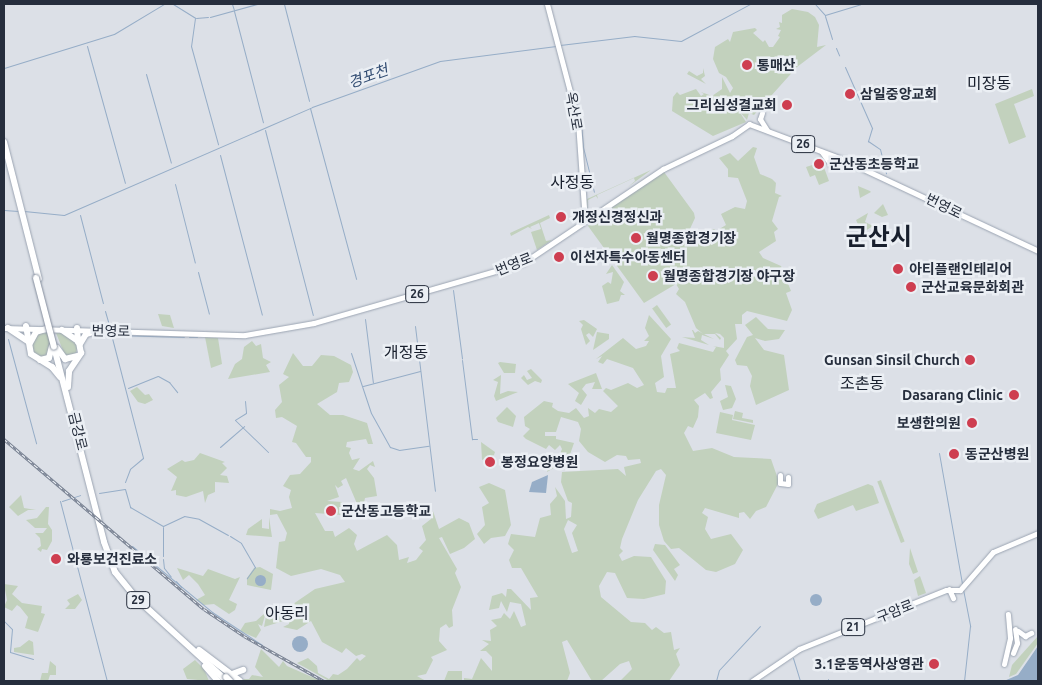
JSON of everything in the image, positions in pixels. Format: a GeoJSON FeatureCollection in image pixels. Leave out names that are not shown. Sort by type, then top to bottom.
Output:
{"type":"FeatureCollection","features":[{"type":"Feature","properties":{"kind":"highway","name":"금강로"},"geometry":{"type":"LineString","coordinates":[[4,142],[54,347]]}},
{"type":"Feature","properties":{"kind":"highway","name":"금강로"},"geometry":{"type":"LineString","coordinates":[[4,150],[19,206]]}},
{"type":"Feature","properties":{"kind":"highway","name":"금강로"},"geometry":{"type":"LineString","coordinates":[[38,279],[108,552],[121,578],[176,632],[230,678]]}},
{"type":"Feature","properties":{"kind":"highway"},"geometry":{"type":"LineString","coordinates":[[5,327],[28,340],[34,358],[55,370],[67,393]]}},
{"type":"Feature","properties":{"kind":"highway"},"geometry":{"type":"LineString","coordinates":[[26,327],[33,355],[40,360],[49,358],[54,347],[63,358],[71,360],[79,354],[78,336]]}},
{"type":"Feature","properties":{"kind":"highway"},"geometry":{"type":"LineString","coordinates":[[28,340],[36,332],[46,329]]}},
{"type":"Feature","properties":{"kind":"highway"},"geometry":{"type":"LineString","coordinates":[[62,330],[78,336],[96,331]]}},
{"type":"Feature","properties":{"kind":"highway"},"geometry":{"type":"LineString","coordinates":[[67,393],[67,377],[81,352],[78,336]]}},
{"type":"Feature","properties":{"kind":"highway","name":"금강로"},"geometry":{"type":"LineString","coordinates":[[92,493],[115,572],[131,593],[181,639],[230,678]]}},
{"type":"Feature","properties":{"kind":"main road","name":"옥산로"},"geometry":{"type":"LineString","coordinates":[[547,4],[578,122],[585,221]]}},
{"type":"Feature","properties":{"kind":"main road"},"geometry":{"type":"LineString","coordinates":[[762,113],[760,119],[767,130]]}},
{"type":"Feature","properties":{"kind":"main road"},"geometry":{"type":"LineString","coordinates":[[740,132],[755,126]]}},
{"type":"Feature","properties":{"kind":"main road"},"geometry":{"type":"LineString","coordinates":[[732,136],[755,126]]}},
{"type":"Feature","properties":{"kind":"main road","name":"번영로"},"geometry":{"type":"LineString","coordinates":[[26,327],[78,336],[277,332],[314,323],[502,270],[532,258],[662,169],[755,126],[849,162],[1038,250]]}},
{"type":"Feature","properties":{"kind":"main road"},"geometry":{"type":"LineString","coordinates":[[818,150],[831,165],[835,160],[842,159]]}},
{"type":"Feature","properties":{"kind":"main road"},"geometry":{"type":"LineString","coordinates":[[576,228],[584,209],[589,212],[599,211]]}},
{"type":"Feature","properties":{"kind":"main road","name":"번영로"},"geometry":{"type":"LineString","coordinates":[[5,327],[62,330],[78,336],[96,331],[249,333]]}},
{"type":"Feature","properties":{"kind":"main road"},"geometry":{"type":"LineString","coordinates":[[788,477],[788,484],[780,484],[781,475],[794,474]]}},
{"type":"Feature","properties":{"kind":"main road"},"geometry":{"type":"LineString","coordinates":[[953,598],[950,589],[960,590],[993,552],[1038,533]]}},
{"type":"Feature","properties":{"kind":"main road","name":"구암로"},"geometry":{"type":"LineString","coordinates":[[752,681],[799,649],[966,583]]}},
{"type":"Feature","properties":{"kind":"main road"},"geometry":{"type":"LineString","coordinates":[[1004,664],[1010,638],[1008,614]]}},
{"type":"Feature","properties":{"kind":"main road"},"geometry":{"type":"LineString","coordinates":[[1013,653],[1017,643],[1016,630],[1025,636],[1031,633]]}},
{"type":"Feature","properties":{"kind":"green space"},"geometry":{"type":"Polygon","coordinates":[[[792,9],[808,12],[815,17],[819,25],[817,47],[826,45],[797,67],[754,115],[749,113],[747,120],[739,111],[746,122],[713,136],[672,111],[673,97],[677,92],[680,95],[696,89],[701,96],[704,94],[701,92],[712,96],[722,89],[722,77],[730,93],[733,88],[726,77],[719,73],[713,59],[715,47],[728,39],[730,42],[733,32],[755,28],[757,30],[753,33],[763,42],[765,40],[769,47],[773,47],[780,37],[778,36],[781,30],[776,29],[780,27],[779,22],[782,23],[782,15],[792,9]]]}},
{"type":"Feature","properties":{"kind":"green space"},"geometry":{"type":"Polygon","coordinates":[[[703,68],[705,76],[701,79],[706,84],[687,74],[689,71],[697,76],[703,73],[703,68]]]}},
{"type":"Feature","properties":{"kind":"green space"},"geometry":{"type":"Polygon","coordinates":[[[1032,89],[1034,96],[1014,104],[1026,137],[1009,144],[995,104],[1032,89]]]}},
{"type":"Feature","properties":{"kind":"green space"},"geometry":{"type":"Polygon","coordinates":[[[753,147],[757,148],[754,157],[760,174],[772,179],[776,183],[775,193],[782,196],[779,197],[772,221],[778,229],[774,232],[776,241],[759,252],[763,258],[781,266],[791,291],[786,293],[792,310],[787,321],[747,311],[742,315],[742,324],[735,324],[737,339],[726,351],[729,355],[720,369],[721,380],[711,392],[713,398],[710,399],[705,393],[694,400],[699,406],[698,417],[693,428],[688,426],[684,433],[693,451],[712,448],[734,457],[771,459],[779,482],[766,507],[756,511],[750,519],[744,512],[739,513],[739,518],[705,508],[702,513],[708,517],[705,529],[711,539],[731,534],[743,550],[735,564],[716,572],[706,570],[679,548],[671,549],[664,541],[659,525],[659,505],[666,475],[661,469],[656,471],[638,500],[622,539],[620,548],[623,551],[619,555],[622,561],[634,556],[651,557],[666,581],[665,594],[644,599],[627,598],[615,573],[607,572],[599,586],[601,597],[631,622],[645,623],[652,630],[656,627],[664,633],[671,632],[674,650],[680,648],[676,654],[680,665],[669,681],[620,681],[632,669],[629,661],[620,664],[601,681],[592,681],[567,640],[562,642],[570,673],[567,681],[464,681],[464,678],[472,679],[481,658],[492,671],[492,657],[486,651],[480,651],[489,644],[482,640],[491,641],[490,630],[497,626],[491,620],[501,618],[504,613],[510,619],[514,611],[521,627],[526,625],[521,604],[510,602],[507,612],[501,601],[499,608],[489,610],[492,596],[502,593],[506,597],[507,589],[511,589],[531,610],[530,598],[538,597],[521,568],[512,568],[509,560],[514,550],[508,544],[511,534],[535,537],[540,518],[551,515],[550,504],[557,496],[555,487],[565,501],[566,519],[571,517],[572,503],[568,501],[561,482],[562,472],[618,469],[626,476],[624,467],[641,463],[640,459],[628,460],[626,456],[617,455],[605,462],[588,452],[579,441],[581,429],[578,422],[561,417],[556,432],[545,432],[545,436],[556,436],[556,439],[574,443],[566,466],[560,464],[547,472],[550,461],[557,461],[562,449],[560,445],[555,450],[549,445],[546,449],[526,439],[523,436],[530,429],[525,426],[524,417],[544,401],[553,403],[552,407],[558,411],[569,413],[576,408],[584,418],[589,416],[588,408],[595,413],[599,409],[611,412],[618,406],[603,391],[606,388],[611,390],[628,383],[637,388],[644,385],[633,368],[607,359],[603,364],[598,362],[602,356],[596,359],[623,338],[636,349],[646,346],[649,341],[644,341],[649,336],[645,328],[649,315],[671,339],[661,356],[664,377],[655,383],[657,392],[665,393],[667,388],[676,388],[670,354],[680,351],[677,348],[679,343],[713,352],[716,347],[713,346],[724,348],[724,338],[720,334],[715,333],[721,338],[720,340],[715,334],[703,334],[696,328],[685,302],[676,294],[679,289],[676,284],[644,303],[588,226],[591,221],[664,172],[694,213],[695,218],[689,231],[681,237],[693,229],[708,233],[714,229],[716,231],[726,225],[721,214],[735,207],[745,209],[747,201],[738,178],[728,177],[728,169],[719,158],[730,153],[738,161],[753,147]],[[568,520],[564,529],[572,553],[578,551],[572,533],[577,525],[568,520]]]}},
{"type":"Feature","properties":{"kind":"green space"},"geometry":{"type":"Polygon","coordinates":[[[822,162],[829,181],[819,185],[815,175],[810,177],[806,167],[822,162]]]}},
{"type":"Feature","properties":{"kind":"green space"},"geometry":{"type":"Polygon","coordinates":[[[651,170],[628,187],[635,181],[634,178],[597,195],[598,199],[596,196],[588,200],[588,210],[587,199],[651,170]]]}},
{"type":"Feature","properties":{"kind":"green space"},"geometry":{"type":"Polygon","coordinates":[[[858,186],[870,191],[871,192],[860,198],[858,186]]]}},
{"type":"Feature","properties":{"kind":"green space"},"geometry":{"type":"Polygon","coordinates":[[[883,204],[888,215],[882,217],[874,213],[883,204]]]}},
{"type":"Feature","properties":{"kind":"green space"},"geometry":{"type":"Polygon","coordinates":[[[868,213],[865,222],[873,226],[862,233],[856,220],[868,213]]]}},
{"type":"Feature","properties":{"kind":"green space"},"geometry":{"type":"Polygon","coordinates":[[[549,215],[550,218],[540,223],[546,241],[552,240],[537,250],[531,232],[541,229],[539,223],[530,227],[532,229],[528,227],[511,236],[510,233],[549,215]]]}},
{"type":"Feature","properties":{"kind":"green space"},"geometry":{"type":"Polygon","coordinates":[[[612,265],[624,282],[620,291],[625,295],[621,295],[619,301],[607,304],[602,286],[608,282],[611,284],[613,272],[606,274],[612,265]]]}},
{"type":"Feature","properties":{"kind":"green space"},"geometry":{"type":"Polygon","coordinates":[[[657,305],[671,324],[666,328],[652,309],[657,305]]]}},
{"type":"Feature","properties":{"kind":"green space"},"geometry":{"type":"Polygon","coordinates":[[[158,314],[170,315],[174,328],[162,326],[158,314]]]}},
{"type":"Feature","properties":{"kind":"green space"},"geometry":{"type":"Polygon","coordinates":[[[756,317],[768,329],[785,330],[779,339],[765,341],[755,338],[764,350],[784,355],[789,390],[756,405],[750,386],[752,376],[747,366],[737,365],[735,360],[747,337],[753,335],[745,325],[756,317]]]}},
{"type":"Feature","properties":{"kind":"green space"},"geometry":{"type":"Polygon","coordinates":[[[584,320],[597,329],[593,337],[589,333],[586,335],[590,341],[586,345],[581,329],[583,325],[579,321],[584,320]]]}},
{"type":"Feature","properties":{"kind":"green space"},"geometry":{"type":"Polygon","coordinates":[[[692,330],[695,333],[698,331],[714,339],[702,335],[701,340],[709,345],[682,337],[695,338],[692,330]]]}},
{"type":"Feature","properties":{"kind":"green space"},"geometry":{"type":"Polygon","coordinates":[[[597,332],[609,334],[609,339],[593,350],[597,332]]]}},
{"type":"Feature","properties":{"kind":"green space"},"geometry":{"type":"Polygon","coordinates":[[[48,333],[51,350],[42,360],[33,352],[31,342],[32,337],[48,333]]]}},
{"type":"Feature","properties":{"kind":"green space"},"geometry":{"type":"Polygon","coordinates":[[[56,333],[66,333],[78,344],[75,357],[66,358],[56,333]]]}},
{"type":"Feature","properties":{"kind":"green space"},"geometry":{"type":"Polygon","coordinates":[[[205,337],[218,338],[222,364],[211,368],[205,337]]]}},
{"type":"Feature","properties":{"kind":"green space"},"geometry":{"type":"Polygon","coordinates":[[[252,341],[256,346],[261,344],[263,358],[271,362],[266,365],[270,372],[228,379],[235,364],[242,359],[244,347],[252,341]]]}},
{"type":"Feature","properties":{"kind":"green space"},"geometry":{"type":"Polygon","coordinates":[[[293,353],[303,366],[312,366],[321,355],[334,356],[351,365],[353,372],[349,382],[339,383],[337,392],[317,404],[330,415],[343,415],[367,423],[373,444],[368,444],[366,439],[347,442],[346,447],[351,448],[349,453],[352,460],[360,458],[353,469],[359,471],[373,461],[375,467],[370,465],[367,469],[374,478],[377,496],[365,498],[364,503],[358,506],[346,478],[341,481],[343,485],[338,488],[335,485],[339,497],[327,501],[342,502],[342,515],[315,513],[325,531],[333,531],[335,537],[349,528],[357,535],[354,544],[357,551],[387,535],[397,545],[399,560],[409,557],[407,563],[416,560],[423,551],[419,548],[426,540],[422,526],[431,519],[433,511],[439,529],[459,518],[469,523],[475,539],[464,548],[450,554],[442,537],[439,538],[457,569],[455,573],[461,587],[452,610],[453,626],[449,628],[446,624],[440,628],[439,641],[447,650],[431,657],[433,660],[426,674],[417,676],[426,681],[329,681],[297,663],[308,658],[317,666],[318,673],[329,679],[333,674],[338,675],[347,669],[357,658],[360,661],[366,656],[362,654],[356,656],[346,648],[342,653],[322,642],[311,621],[297,630],[283,627],[289,624],[289,612],[295,612],[296,608],[282,615],[283,621],[264,627],[268,606],[277,606],[275,610],[280,613],[315,589],[345,582],[340,575],[321,569],[291,576],[276,568],[279,542],[285,541],[287,533],[277,514],[270,515],[270,509],[280,511],[292,508],[289,497],[291,490],[283,486],[290,475],[300,474],[311,462],[311,457],[306,457],[296,443],[292,442],[297,426],[282,417],[276,418],[275,410],[282,402],[279,385],[289,377],[283,374],[293,353]]]}},
{"type":"Feature","properties":{"kind":"green space"},"geometry":{"type":"Polygon","coordinates":[[[498,363],[516,364],[515,373],[504,373],[498,363]]]}},
{"type":"Feature","properties":{"kind":"green space"},"geometry":{"type":"Polygon","coordinates":[[[531,369],[542,380],[541,383],[535,381],[528,385],[521,378],[524,375],[527,380],[532,378],[527,371],[531,369]]]}},
{"type":"Feature","properties":{"kind":"green space"},"geometry":{"type":"Polygon","coordinates":[[[596,373],[602,389],[592,389],[595,382],[586,384],[582,389],[587,395],[581,405],[575,401],[579,393],[568,384],[596,373]]]}},
{"type":"Feature","properties":{"kind":"green space"},"geometry":{"type":"Polygon","coordinates":[[[501,375],[500,394],[508,391],[518,392],[496,401],[494,396],[498,382],[493,380],[501,375]]]}},
{"type":"Feature","properties":{"kind":"green space"},"geometry":{"type":"Polygon","coordinates":[[[725,385],[731,386],[736,399],[732,408],[723,410],[720,401],[728,397],[725,385]]]}},
{"type":"Feature","properties":{"kind":"green space"},"geometry":{"type":"Polygon","coordinates":[[[137,387],[145,395],[149,394],[153,400],[145,404],[138,402],[130,391],[137,387]]]}},
{"type":"Feature","properties":{"kind":"green space"},"geometry":{"type":"Polygon","coordinates":[[[507,407],[516,416],[513,427],[498,422],[496,418],[507,407]]]}},
{"type":"Feature","properties":{"kind":"green space"},"geometry":{"type":"Polygon","coordinates":[[[735,411],[743,413],[742,418],[753,420],[753,423],[733,419],[735,411]]]}},
{"type":"Feature","properties":{"kind":"green space"},"geometry":{"type":"Polygon","coordinates":[[[720,412],[733,415],[732,420],[755,425],[751,440],[716,433],[720,412]]]}},
{"type":"Feature","properties":{"kind":"green space"},"geometry":{"type":"Polygon","coordinates":[[[481,442],[495,452],[494,455],[482,460],[481,442]]]}},
{"type":"Feature","properties":{"kind":"green space"},"geometry":{"type":"Polygon","coordinates":[[[200,453],[225,462],[222,463],[227,468],[220,475],[227,476],[229,483],[215,482],[215,492],[208,495],[205,503],[203,491],[186,497],[176,495],[176,490],[171,491],[177,477],[167,469],[182,460],[185,462],[194,460],[200,453]]]}},
{"type":"Feature","properties":{"kind":"green space"},"geometry":{"type":"Polygon","coordinates":[[[881,480],[905,542],[901,543],[877,481],[881,480]]]}},
{"type":"Feature","properties":{"kind":"green space"},"geometry":{"type":"Polygon","coordinates":[[[489,483],[505,490],[511,525],[505,536],[491,538],[484,544],[477,534],[485,525],[482,507],[489,503],[479,487],[489,483]]]}},
{"type":"Feature","properties":{"kind":"green space"},"geometry":{"type":"Polygon","coordinates":[[[868,484],[873,486],[879,503],[856,511],[853,505],[818,519],[814,511],[817,504],[868,484]]]}},
{"type":"Feature","properties":{"kind":"green space"},"geometry":{"type":"Polygon","coordinates":[[[21,495],[24,508],[36,510],[28,510],[18,516],[9,507],[21,495]]]}},
{"type":"Feature","properties":{"kind":"green space"},"geometry":{"type":"Polygon","coordinates":[[[46,507],[49,507],[48,524],[52,530],[52,541],[47,550],[42,549],[41,552],[37,549],[41,546],[40,538],[35,533],[43,533],[47,528],[35,528],[26,520],[37,518],[46,507]]]}},
{"type":"Feature","properties":{"kind":"green space"},"geometry":{"type":"Polygon","coordinates":[[[269,517],[272,537],[246,535],[248,529],[262,519],[262,528],[269,529],[269,517]]]}},
{"type":"Feature","properties":{"kind":"green space"},"geometry":{"type":"Polygon","coordinates":[[[655,544],[665,545],[680,565],[674,569],[678,575],[675,581],[653,550],[655,544]]]}},
{"type":"Feature","properties":{"kind":"green space"},"geometry":{"type":"Polygon","coordinates":[[[910,548],[918,572],[913,574],[909,564],[910,548]]]}},
{"type":"Feature","properties":{"kind":"green space"},"geometry":{"type":"Polygon","coordinates":[[[260,567],[273,574],[271,590],[247,585],[247,578],[254,568],[260,567]]]}},
{"type":"Feature","properties":{"kind":"green space"},"geometry":{"type":"Polygon","coordinates":[[[177,568],[203,576],[208,569],[235,579],[240,577],[229,600],[237,604],[235,610],[229,614],[214,604],[204,605],[196,600],[205,595],[189,575],[183,580],[177,568]]]}},
{"type":"Feature","properties":{"kind":"green space"},"geometry":{"type":"Polygon","coordinates":[[[920,576],[926,593],[918,596],[914,580],[920,576]]]}},
{"type":"Feature","properties":{"kind":"green space"},"geometry":{"type":"Polygon","coordinates":[[[4,584],[18,586],[12,594],[22,603],[42,606],[41,613],[45,614],[38,632],[25,628],[28,617],[20,607],[17,605],[12,611],[4,607],[7,600],[4,584]]]}},
{"type":"Feature","properties":{"kind":"green space"},"geometry":{"type":"Polygon","coordinates":[[[78,594],[82,600],[75,609],[65,609],[70,604],[67,600],[78,594]]]}},
{"type":"Feature","properties":{"kind":"green space"},"geometry":{"type":"Polygon","coordinates":[[[266,612],[262,626],[258,624],[261,630],[256,638],[240,631],[245,623],[256,621],[266,612]]]}},
{"type":"Feature","properties":{"kind":"green space"},"geometry":{"type":"Polygon","coordinates":[[[1038,636],[1038,643],[1016,674],[1009,677],[1012,665],[1038,636]]]}},
{"type":"Feature","properties":{"kind":"green space"},"geometry":{"type":"Polygon","coordinates":[[[29,640],[33,642],[34,655],[14,652],[14,648],[20,647],[29,640]]]}},
{"type":"Feature","properties":{"kind":"green space"},"geometry":{"type":"Polygon","coordinates":[[[261,649],[279,667],[283,661],[287,666],[321,681],[245,681],[243,679],[249,679],[252,675],[263,677],[255,667],[261,649]]]}},
{"type":"Feature","properties":{"kind":"green space"},"geometry":{"type":"Polygon","coordinates":[[[195,660],[204,669],[209,681],[187,679],[183,669],[195,660]]]}},
{"type":"Feature","properties":{"kind":"green space"},"geometry":{"type":"Polygon","coordinates":[[[50,661],[56,666],[56,675],[50,675],[48,681],[40,681],[42,673],[48,673],[50,661]]]}},
{"type":"Feature","properties":{"kind":"green space"},"geometry":{"type":"Polygon","coordinates":[[[448,671],[462,671],[462,681],[444,681],[448,671]]]}},
{"type":"Feature","properties":{"kind":"water"},"geometry":{"type":"Polygon","coordinates":[[[548,475],[546,493],[529,492],[532,482],[548,475]]]}},
{"type":"Feature","properties":{"kind":"water"},"geometry":{"type":"Polygon","coordinates":[[[260,574],[266,580],[260,586],[254,580],[260,574]]]}},
{"type":"Feature","properties":{"kind":"water"},"geometry":{"type":"Polygon","coordinates":[[[816,594],[822,600],[816,606],[810,600],[816,594]]]}},
{"type":"Feature","properties":{"kind":"water"},"geometry":{"type":"Polygon","coordinates":[[[300,636],[306,638],[308,644],[306,650],[300,652],[294,650],[292,644],[294,638],[300,636]]]}},
{"type":"Feature","properties":{"kind":"water"},"geometry":{"type":"Polygon","coordinates":[[[1038,646],[1038,681],[1004,681],[1018,675],[1038,646]]]}},
{"type":"Feature","properties":{"kind":"waterway"},"geometry":{"type":"LineString","coordinates":[[4,68],[114,34],[164,4]]}},
{"type":"Feature","properties":{"kind":"waterway"},"geometry":{"type":"LineString","coordinates":[[173,4],[195,18],[191,46],[218,144]]}},
{"type":"Feature","properties":{"kind":"waterway"},"geometry":{"type":"LineString","coordinates":[[232,4],[234,10]]}},
{"type":"Feature","properties":{"kind":"waterway"},"geometry":{"type":"LineString","coordinates":[[210,17],[257,4]]}},
{"type":"Feature","properties":{"kind":"waterway"},"geometry":{"type":"LineString","coordinates":[[284,4],[309,101]]}},
{"type":"Feature","properties":{"kind":"waterway","name":"경포천"},"geometry":{"type":"LineString","coordinates":[[560,45],[634,36],[681,41],[750,4]]}},
{"type":"Feature","properties":{"kind":"waterway","name":"경포천"},"geometry":{"type":"LineString","coordinates":[[815,4],[825,15],[860,4]]}},
{"type":"Feature","properties":{"kind":"waterway"},"geometry":{"type":"LineString","coordinates":[[234,11],[263,122]]}},
{"type":"Feature","properties":{"kind":"waterway"},"geometry":{"type":"LineString","coordinates":[[825,16],[832,39]]}},
{"type":"Feature","properties":{"kind":"waterway"},"geometry":{"type":"LineString","coordinates":[[196,18],[208,17]]}},
{"type":"Feature","properties":{"kind":"waterway"},"geometry":{"type":"LineString","coordinates":[[87,46],[125,183]]}},
{"type":"Feature","properties":{"kind":"waterway","name":"경포천"},"geometry":{"type":"LineString","coordinates":[[24,211],[64,215],[312,107],[440,61],[556,46]]}},
{"type":"Feature","properties":{"kind":"waterway"},"geometry":{"type":"LineString","coordinates":[[836,48],[839,55]]}},
{"type":"Feature","properties":{"kind":"waterway"},"geometry":{"type":"LineString","coordinates":[[845,67],[872,128],[868,141],[880,149],[886,173]]}},
{"type":"Feature","properties":{"kind":"waterway"},"geometry":{"type":"LineString","coordinates":[[146,74],[171,163]]}},
{"type":"Feature","properties":{"kind":"waterway"},"geometry":{"type":"LineString","coordinates":[[310,108],[356,279]]}},
{"type":"Feature","properties":{"kind":"waterway"},"geometry":{"type":"LineString","coordinates":[[580,112],[583,147],[594,192]]}},
{"type":"Feature","properties":{"kind":"waterway"},"geometry":{"type":"LineString","coordinates":[[265,130],[313,315]]}},
{"type":"Feature","properties":{"kind":"waterway"},"geometry":{"type":"LineString","coordinates":[[220,155],[262,315]]}},
{"type":"Feature","properties":{"kind":"waterway"},"geometry":{"type":"LineString","coordinates":[[175,184],[195,263]]}},
{"type":"Feature","properties":{"kind":"waterway","name":"경포천"},"geometry":{"type":"LineString","coordinates":[[4,210],[18,211]]}},
{"type":"Feature","properties":{"kind":"waterway"},"geometry":{"type":"LineString","coordinates":[[80,215],[103,303]]}},
{"type":"Feature","properties":{"kind":"waterway"},"geometry":{"type":"LineString","coordinates":[[198,272],[209,314]]}},
{"type":"Feature","properties":{"kind":"waterway"},"geometry":{"type":"LineString","coordinates":[[453,290],[462,358]]}},
{"type":"Feature","properties":{"kind":"waterway"},"geometry":{"type":"LineString","coordinates":[[105,311],[109,325]]}},
{"type":"Feature","properties":{"kind":"waterway"},"geometry":{"type":"LineString","coordinates":[[365,319],[373,383]]}},
{"type":"Feature","properties":{"kind":"waterway"},"geometry":{"type":"LineString","coordinates":[[415,326],[435,491]]}},
{"type":"Feature","properties":{"kind":"waterway"},"geometry":{"type":"LineString","coordinates":[[111,334],[143,458],[130,469],[125,482]]}},
{"type":"Feature","properties":{"kind":"waterway"},"geometry":{"type":"LineString","coordinates":[[115,335],[184,337]]}},
{"type":"Feature","properties":{"kind":"waterway"},"geometry":{"type":"LineString","coordinates":[[189,337],[197,337]]}},
{"type":"Feature","properties":{"kind":"waterway"},"geometry":{"type":"LineString","coordinates":[[8,339],[36,443]]}},
{"type":"Feature","properties":{"kind":"waterway"},"geometry":{"type":"LineString","coordinates":[[351,353],[371,413],[390,447],[399,450],[429,446]]}},
{"type":"Feature","properties":{"kind":"waterway"},"geometry":{"type":"LineString","coordinates":[[462,360],[472,439],[477,439]]}},
{"type":"Feature","properties":{"kind":"waterway"},"geometry":{"type":"LineString","coordinates":[[363,386],[420,371]]}},
{"type":"Feature","properties":{"kind":"waterway"},"geometry":{"type":"LineString","coordinates":[[128,388],[158,376],[169,382],[177,392]]}},
{"type":"Feature","properties":{"kind":"waterway"},"geometry":{"type":"LineString","coordinates":[[245,401],[246,413],[235,420],[268,452]]}},
{"type":"Feature","properties":{"kind":"waterway"},"geometry":{"type":"LineString","coordinates":[[220,447],[244,426]]}},
{"type":"Feature","properties":{"kind":"waterway"},"geometry":{"type":"LineString","coordinates":[[939,453],[962,583]]}},
{"type":"Feature","properties":{"kind":"waterway"},"geometry":{"type":"LineString","coordinates":[[99,493],[125,489],[130,507],[163,526],[184,516],[199,519],[228,535]]}},
{"type":"Feature","properties":{"kind":"waterway"},"geometry":{"type":"LineString","coordinates":[[62,501],[80,495]]}},
{"type":"Feature","properties":{"kind":"waterway"},"geometry":{"type":"LineString","coordinates":[[60,501],[107,681]]}},
{"type":"Feature","properties":{"kind":"waterway"},"geometry":{"type":"LineString","coordinates":[[163,527],[163,556]]}},
{"type":"Feature","properties":{"kind":"waterway"},"geometry":{"type":"LineString","coordinates":[[230,536],[241,543],[255,567],[247,578]]}},
{"type":"Feature","properties":{"kind":"waterway"},"geometry":{"type":"LineString","coordinates":[[132,546],[212,612],[262,645]]}},
{"type":"Feature","properties":{"kind":"waterway"},"geometry":{"type":"LineString","coordinates":[[163,559],[164,568],[171,577]]}},
{"type":"Feature","properties":{"kind":"waterway"},"geometry":{"type":"LineString","coordinates":[[176,581],[181,587]]}},
{"type":"Feature","properties":{"kind":"waterway"},"geometry":{"type":"LineString","coordinates":[[963,589],[970,626],[964,681]]}},
{"type":"Feature","properties":{"kind":"waterway"},"geometry":{"type":"LineString","coordinates":[[4,621],[12,629],[10,652],[33,659]]}},
{"type":"Feature","properties":{"kind":"waterway"},"geometry":{"type":"LineString","coordinates":[[716,681],[719,670],[760,626]]}},
{"type":"Feature","properties":{"kind":"waterway"},"geometry":{"type":"LineString","coordinates":[[793,658],[800,681]]}},
{"type":"Feature","properties":{"kind":"railway"},"geometry":{"type":"LineString","coordinates":[[4,439],[204,609],[244,636],[324,681]]}},
{"type":"Feature","properties":{"kind":"place","name":"통매산"},"geometry":{"type":"Point","coordinates":[747,65]}},
{"type":"Feature","properties":{"kind":"place","name":"삼일중앙교회"},"geometry":{"type":"Point","coordinates":[850,94]}},
{"type":"Feature","properties":{"kind":"place","name":"그리심성결교회"},"geometry":{"type":"Point","coordinates":[787,105]}},
{"type":"Feature","properties":{"kind":"place","name":"군산동초등학교"},"geometry":{"type":"Point","coordinates":[819,164]}},
{"type":"Feature","properties":{"kind":"place","name":"개정신경정신과"},"geometry":{"type":"Point","coordinates":[561,217]}},
{"type":"Feature","properties":{"kind":"place","name":"월명종합경기장"},"geometry":{"type":"Point","coordinates":[636,238]}},
{"type":"Feature","properties":{"kind":"place","name":"이선자특수아동센터"},"geometry":{"type":"Point","coordinates":[559,257]}},
{"type":"Feature","properties":{"kind":"place","name":"아티플랜인테리어"},"geometry":{"type":"Point","coordinates":[898,269]}},
{"type":"Feature","properties":{"kind":"place","name":"월명종합경기장 야구장"},"geometry":{"type":"Point","coordinates":[653,276]}},
{"type":"Feature","properties":{"kind":"place","name":"군산교육문화회관"},"geometry":{"type":"Point","coordinates":[911,287]}},
{"type":"Feature","properties":{"kind":"place","name":"Gunsan Sinsil Church"},"geometry":{"type":"Point","coordinates":[970,360]}},
{"type":"Feature","properties":{"kind":"place","name":"Dasarang Clinic"},"geometry":{"type":"Point","coordinates":[1014,395]}},
{"type":"Feature","properties":{"kind":"place","name":"보생한의원"},"geometry":{"type":"Point","coordinates":[972,423]}},
{"type":"Feature","properties":{"kind":"place","name":"동군산병원"},"geometry":{"type":"Point","coordinates":[954,454]}},
{"type":"Feature","properties":{"kind":"place","name":"봉정요양병원"},"geometry":{"type":"Point","coordinates":[490,462]}},
{"type":"Feature","properties":{"kind":"place","name":"군산동고등학교"},"geometry":{"type":"Point","coordinates":[331,511]}},
{"type":"Feature","properties":{"kind":"place","name":"와룡보건진료소"},"geometry":{"type":"Point","coordinates":[56,559]}},
{"type":"Feature","properties":{"kind":"place","name":"3.1운동역사상영관"},"geometry":{"type":"Point","coordinates":[934,664]}},
{"type":"Feature","properties":{"kind":"district","name":"미장동"},"geometry":{"type":"Point","coordinates":[989,83]}},
{"type":"Feature","properties":{"kind":"district","name":"사정동"},"geometry":{"type":"Point","coordinates":[572,182]}},
{"type":"Feature","properties":{"kind":"district","name":"군산시"},"geometry":{"type":"Point","coordinates":[879,237]}},
{"type":"Feature","properties":{"kind":"district","name":"개정동"},"geometry":{"type":"Point","coordinates":[406,352]}},
{"type":"Feature","properties":{"kind":"district","name":"조촌동"},"geometry":{"type":"Point","coordinates":[862,383]}},
{"type":"Feature","properties":{"kind":"district","name":"아동리"},"geometry":{"type":"Point","coordinates":[287,613]}}]}
